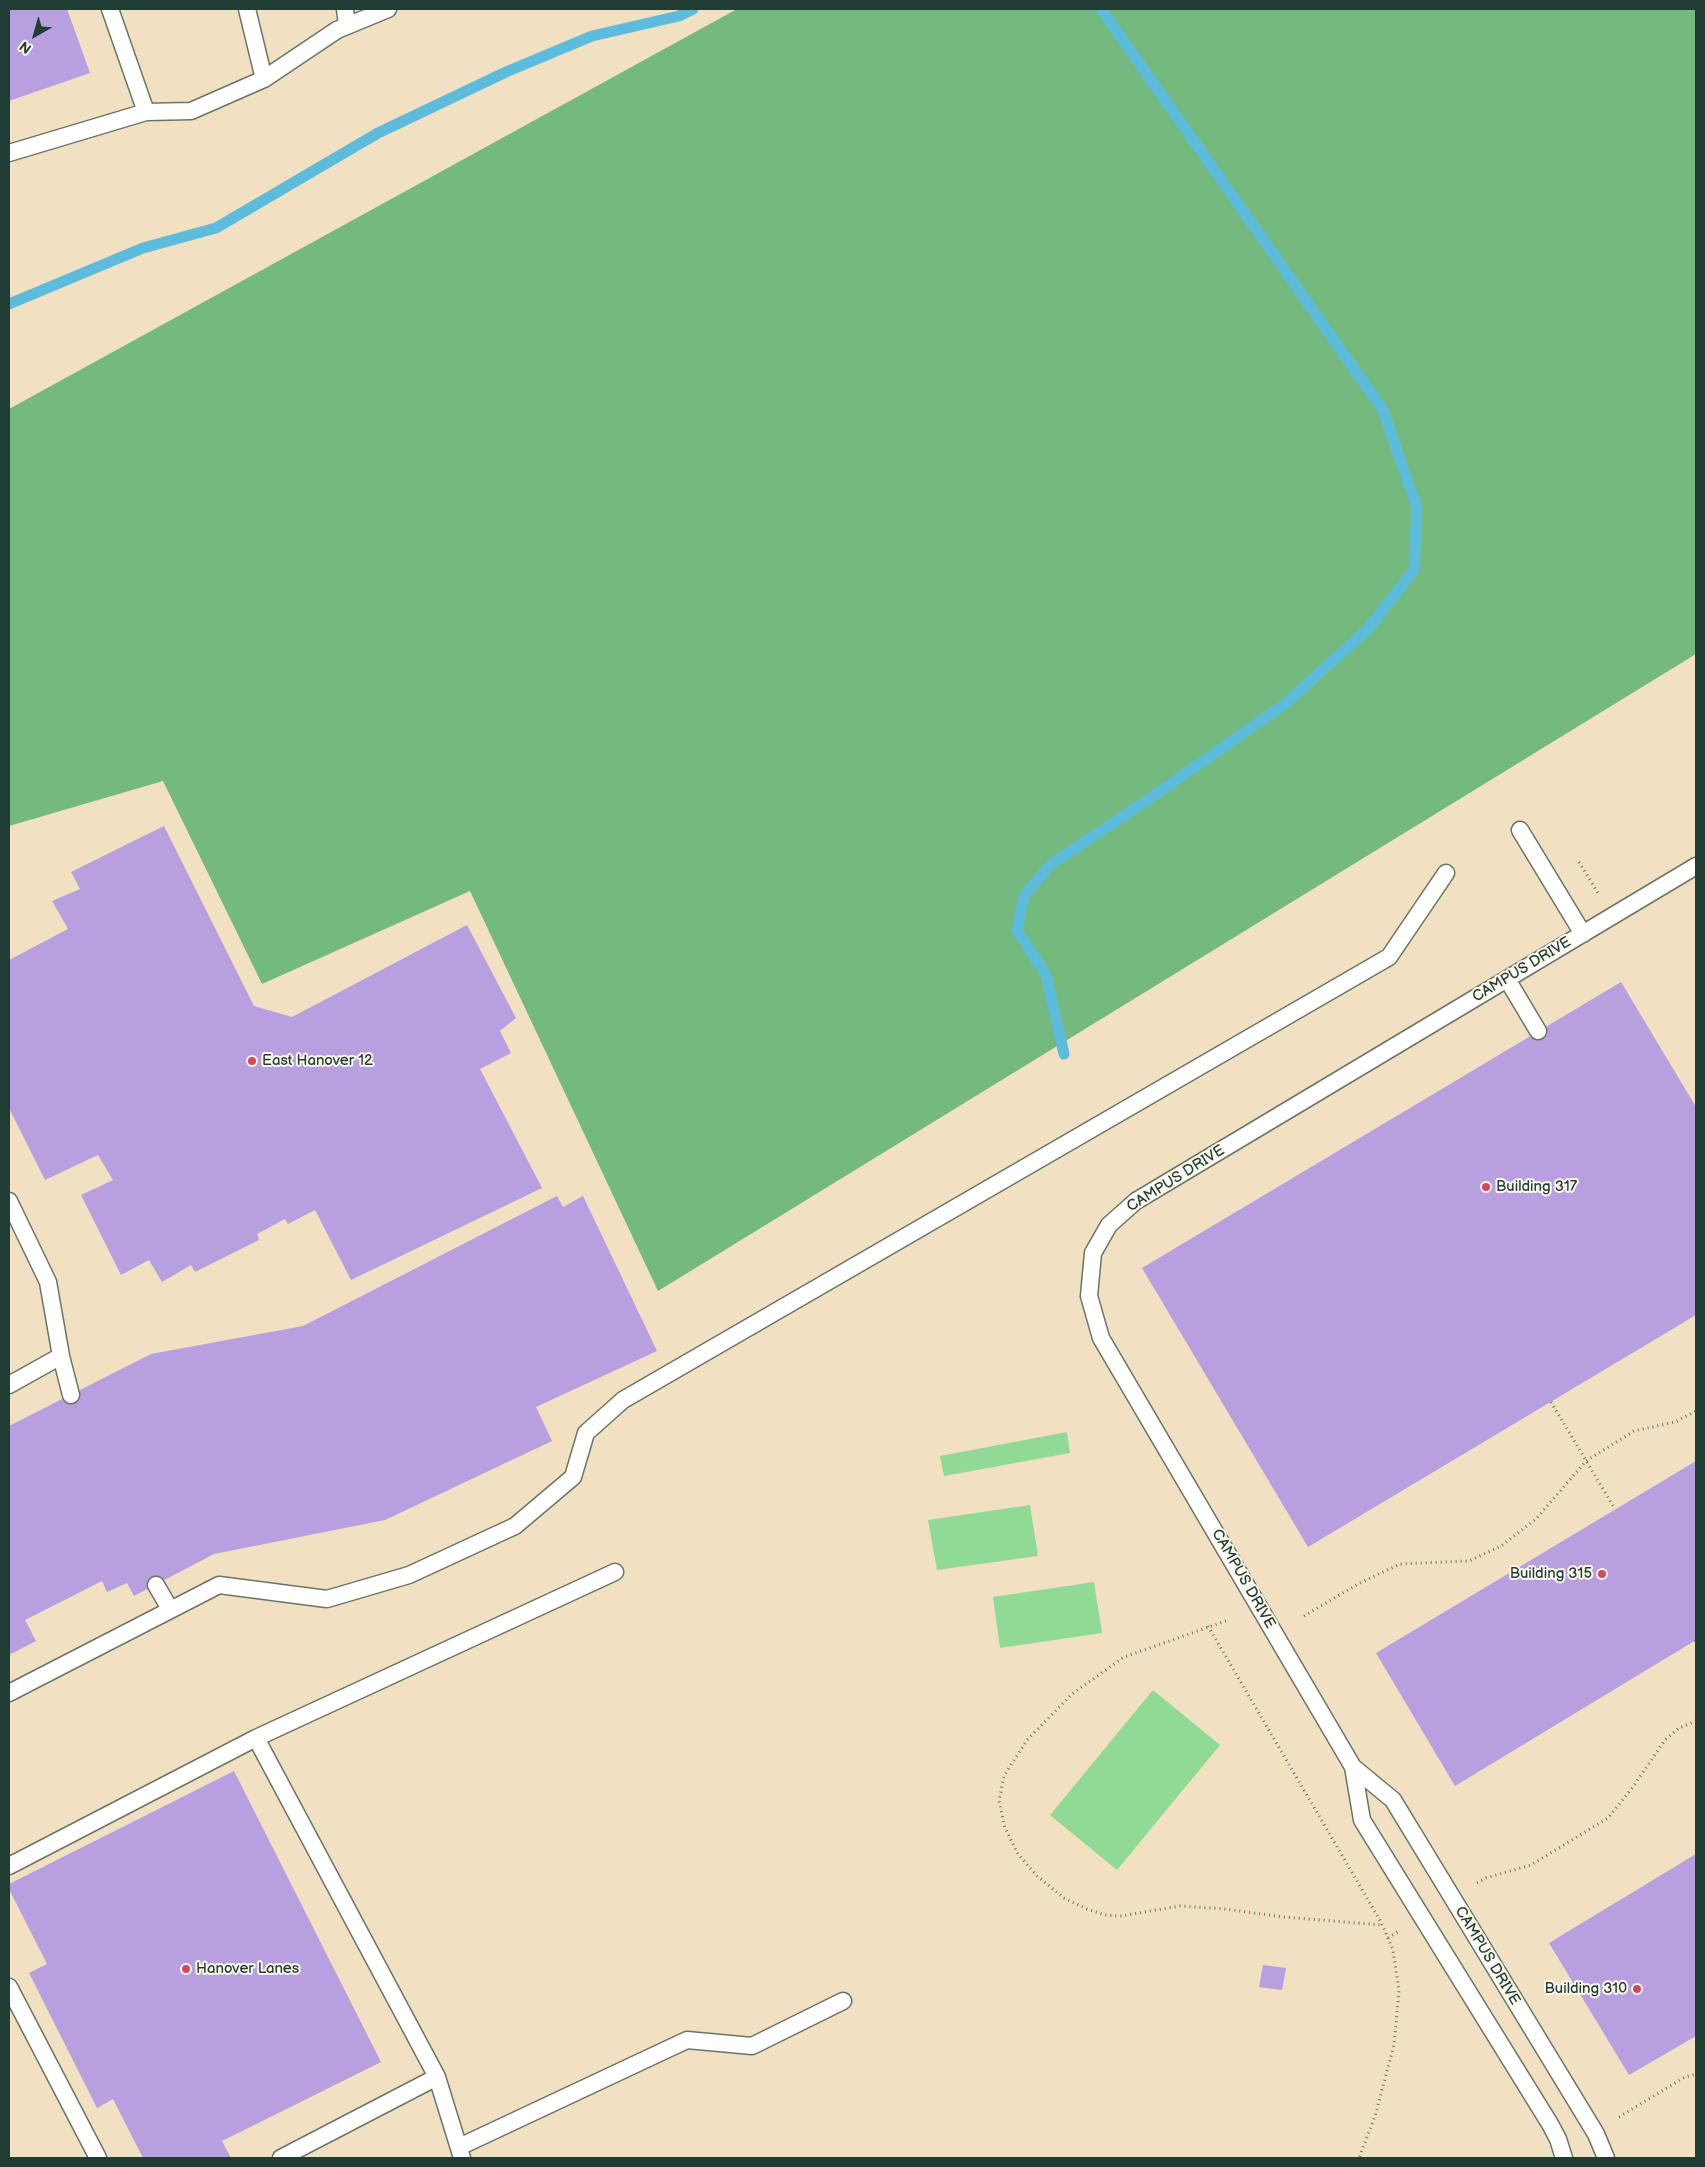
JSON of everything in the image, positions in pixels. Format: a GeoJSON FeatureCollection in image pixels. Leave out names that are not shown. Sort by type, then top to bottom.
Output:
{"type":"FeatureCollection","features":[{"type":"Feature","properties":{"kind":"lane"},"geometry":{"type":"LineString","coordinates":[[110,9],[146,112]]}},
{"type":"Feature","properties":{"kind":"lane"},"geometry":{"type":"LineString","coordinates":[[246,9],[264,79]]}},
{"type":"Feature","properties":{"kind":"lane"},"geometry":{"type":"LineString","coordinates":[[345,9],[347,26]]}},
{"type":"Feature","properties":{"kind":"lane"},"geometry":{"type":"LineString","coordinates":[[9,153],[146,112],[191,111],[264,79],[337,30],[388,9]]}},
{"type":"Feature","properties":{"kind":"lane"},"geometry":{"type":"LineString","coordinates":[[1520,830],[1582,934]]}},
{"type":"Feature","properties":{"kind":"lane","name":"CAMPUS DRIVE"},"geometry":{"type":"LineString","coordinates":[[1606,2158],[1596,2134],[1393,1800],[1353,1767],[1102,1338],[1089,1296],[1093,1253],[1109,1224],[1136,1201],[1696,866]]}},
{"type":"Feature","properties":{"kind":"lane"},"geometry":{"type":"LineString","coordinates":[[9,1693],[219,1585],[327,1599],[409,1575],[515,1526],[573,1477],[586,1433],[623,1400],[1389,957],[1446,873]]}},
{"type":"Feature","properties":{"kind":"lane"},"geometry":{"type":"LineString","coordinates":[[1507,979],[1538,1031]]}},
{"type":"Feature","properties":{"kind":"lane"},"geometry":{"type":"LineString","coordinates":[[9,1201],[48,1282],[71,1395]]}},
{"type":"Feature","properties":{"kind":"lane"},"geometry":{"type":"LineString","coordinates":[[9,1385],[62,1356]]}},
{"type":"Feature","properties":{"kind":"lane"},"geometry":{"type":"LineString","coordinates":[[9,1866],[256,1738],[616,1572]]}},
{"type":"Feature","properties":{"kind":"lane"},"geometry":{"type":"LineString","coordinates":[[156,1585],[170,1609]]}},
{"type":"Feature","properties":{"kind":"lane"},"geometry":{"type":"LineString","coordinates":[[256,1738],[437,2077],[460,2153],[687,2040],[752,2046],[843,2001]]}},
{"type":"Feature","properties":{"kind":"lane","name":"CAMPUS DRIVE"},"geometry":{"type":"LineString","coordinates":[[1353,1767],[1362,1820],[1550,2124],[1558,2139],[1564,2158]]}},
{"type":"Feature","properties":{"kind":"lane"},"geometry":{"type":"LineString","coordinates":[[9,1987],[98,2158]]}},
{"type":"Feature","properties":{"kind":"lane"},"geometry":{"type":"LineString","coordinates":[[281,2158],[437,2077]]}},
{"type":"Feature","properties":{"kind":"path"},"geometry":{"type":"LineString","coordinates":[[1579,862],[1599,896]]}},
{"type":"Feature","properties":{"kind":"path"},"geometry":{"type":"LineString","coordinates":[[1550,1402],[1615,1509]]}},
{"type":"Feature","properties":{"kind":"path"},"geometry":{"type":"LineString","coordinates":[[1304,1616],[1358,1584],[1400,1564],[1469,1561],[1501,1546],[1536,1519],[1586,1461],[1634,1431],[1675,1422],[1696,1411]]}},
{"type":"Feature","properties":{"kind":"path"},"geometry":{"type":"LineString","coordinates":[[1226,1621],[1124,1657],[1072,1694],[1027,1740],[1004,1776],[999,1801],[1005,1828],[1018,1854],[1037,1876],[1064,1898],[1105,1915],[1120,1916],[1180,1906],[1382,1925]]}},
{"type":"Feature","properties":{"kind":"path"},"geometry":{"type":"LineString","coordinates":[[1208,1626],[1382,1925],[1393,1950],[1399,1991],[1394,2045],[1374,2116],[1359,2158]]}},
{"type":"Feature","properties":{"kind":"path"},"geometry":{"type":"LineString","coordinates":[[1472,1886],[1486,1878],[1532,1865],[1608,1818],[1665,1740],[1679,1728],[1696,1721]]}},
{"type":"Feature","properties":{"kind":"path"},"geometry":{"type":"LineString","coordinates":[[1617,2118],[1686,2077],[1696,2074]]}},
{"type":"Feature","properties":{"kind":"green space"},"geometry":{"type":"Polygon","coordinates":[[[737,9],[1696,9],[1696,654],[658,1291],[470,891],[262,984],[163,781],[9,826],[9,409],[737,9]]]}},
{"type":"Feature","properties":{"kind":"green space"},"geometry":{"type":"Polygon","coordinates":[[[1067,1432],[1070,1453],[944,1476],[940,1456],[1067,1432]]]}},
{"type":"Feature","properties":{"kind":"green space"},"geometry":{"type":"Polygon","coordinates":[[[1030,1505],[1038,1556],[937,1570],[928,1520],[1030,1505]]]}},
{"type":"Feature","properties":{"kind":"green space"},"geometry":{"type":"Polygon","coordinates":[[[1094,1582],[1102,1633],[1000,1648],[993,1597],[1094,1582]]]}},
{"type":"Feature","properties":{"kind":"green space"},"geometry":{"type":"Polygon","coordinates":[[[1153,1690],[1220,1745],[1117,1870],[1050,1815],[1153,1690]]]}},
{"type":"Feature","properties":{"kind":"building"},"geometry":{"type":"Polygon","coordinates":[[[9,9],[67,9],[90,73],[9,101],[9,9]]]}},
{"type":"Feature","properties":{"kind":"building","name":"East Hanover 12"},"geometry":{"type":"Polygon","coordinates":[[[164,826],[254,1006],[292,1017],[467,925],[516,1018],[500,1031],[511,1053],[480,1069],[542,1188],[351,1280],[315,1210],[288,1224],[285,1219],[257,1234],[259,1240],[195,1272],[191,1265],[162,1282],[149,1260],[121,1275],[81,1195],[113,1180],[98,1155],[45,1180],[9,1108],[9,960],[68,929],[52,901],[80,889],[71,872],[164,826]]]}},
{"type":"Feature","properties":{"kind":"building","name":"Building 317"},"geometry":{"type":"Polygon","coordinates":[[[1621,982],[1696,1107],[1696,1315],[1308,1547],[1142,1268],[1621,982]]]}},
{"type":"Feature","properties":{"kind":"building"},"geometry":{"type":"Polygon","coordinates":[[[557,1196],[563,1207],[583,1196],[657,1351],[536,1407],[552,1441],[385,1520],[214,1554],[134,1596],[127,1583],[107,1592],[102,1581],[25,1620],[36,1641],[9,1655],[9,1426],[151,1354],[303,1326],[557,1196]]]}},
{"type":"Feature","properties":{"kind":"building","name":"Building 315"},"geometry":{"type":"Polygon","coordinates":[[[1696,1461],[1696,1640],[1455,1786],[1376,1653],[1696,1461]]]}},
{"type":"Feature","properties":{"kind":"building","name":"Hanover Lanes"},"geometry":{"type":"Polygon","coordinates":[[[234,1771],[381,2062],[222,2141],[231,2158],[143,2158],[113,2099],[97,2108],[29,1973],[47,1964],[9,1889],[9,1884],[234,1771]]]}},
{"type":"Feature","properties":{"kind":"building","name":"Building 310"},"geometry":{"type":"Polygon","coordinates":[[[1696,1854],[1696,2036],[1629,2075],[1549,1943],[1696,1854]]]}},
{"type":"Feature","properties":{"kind":"building"},"geometry":{"type":"Polygon","coordinates":[[[1263,1965],[1286,1968],[1282,1990],[1259,1987],[1263,1965]]]}},
{"type":"Feature","properties":{"kind":"waterway"},"geometry":{"type":"LineString","coordinates":[[9,304],[143,248],[216,228],[378,133],[506,72],[592,36],[679,16],[693,9]]}},
{"type":"Feature","properties":{"kind":"waterway"},"geometry":{"type":"LineString","coordinates":[[1064,1054],[1046,975],[1017,930],[1024,896],[1050,865],[1149,799],[1285,704],[1368,629],[1414,570],[1417,508],[1383,410],[1101,9]]}},
{"type":"Feature","properties":{"kind":"place","name":"East Hanover 12"},"geometry":{"type":"Point","coordinates":[252,1061]}},
{"type":"Feature","properties":{"kind":"place","name":"Building 317"},"geometry":{"type":"Point","coordinates":[1486,1187]}},
{"type":"Feature","properties":{"kind":"place","name":"Building 315"},"geometry":{"type":"Point","coordinates":[1602,1574]}},
{"type":"Feature","properties":{"kind":"place","name":"Hanover Lanes"},"geometry":{"type":"Point","coordinates":[186,1969]}},
{"type":"Feature","properties":{"kind":"place","name":"Building 310"},"geometry":{"type":"Point","coordinates":[1637,1989]}}]}
